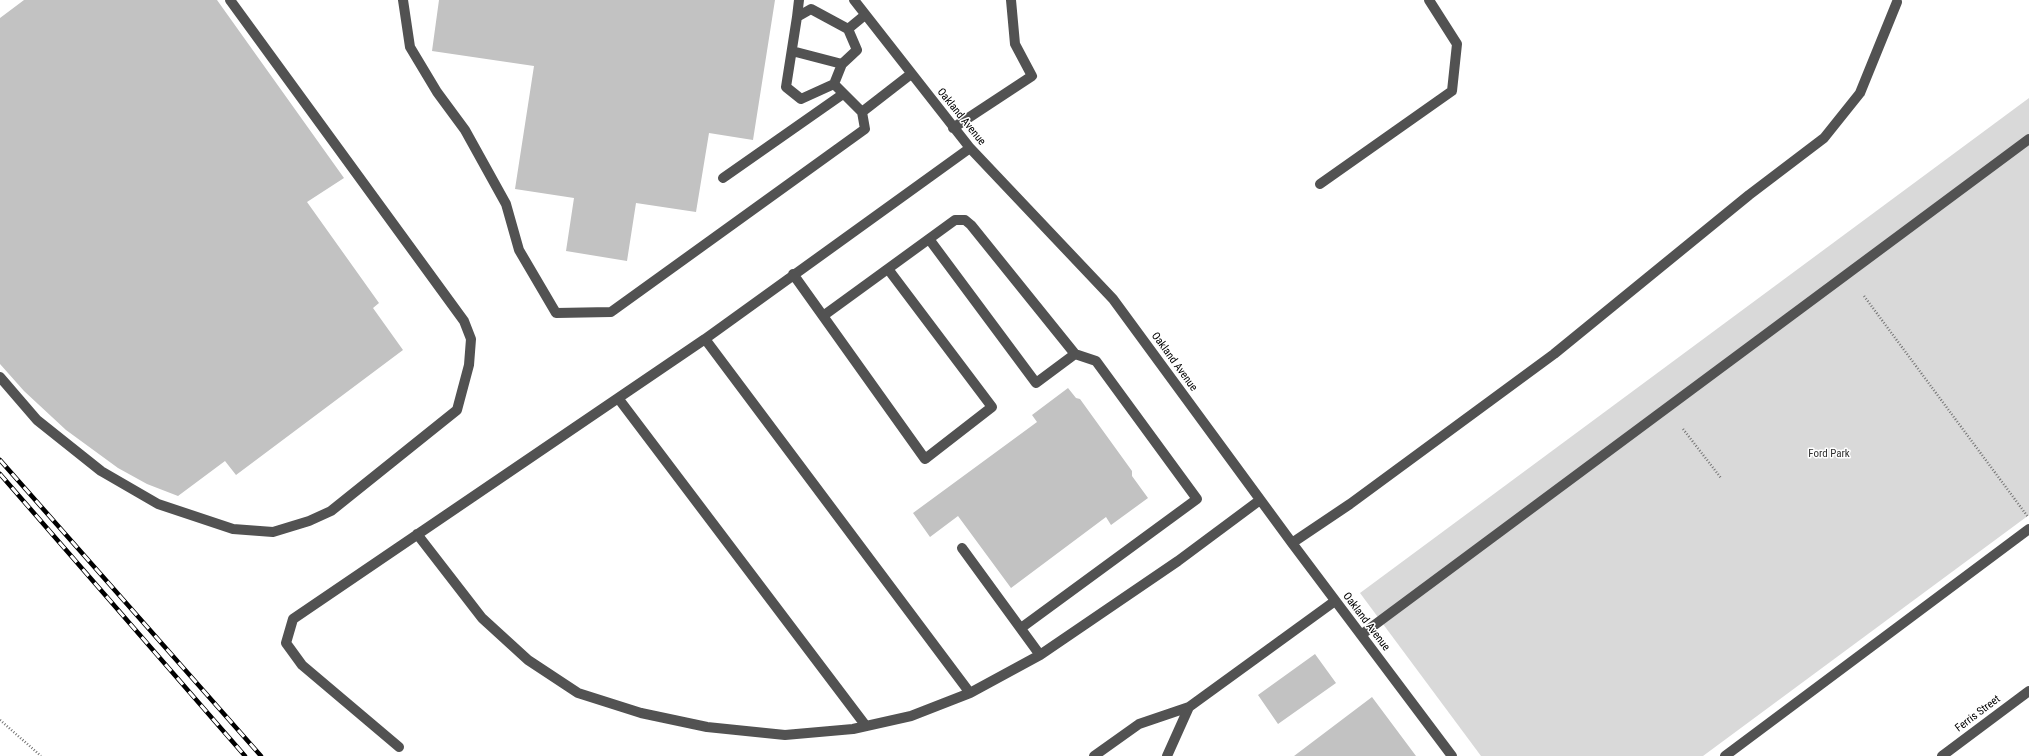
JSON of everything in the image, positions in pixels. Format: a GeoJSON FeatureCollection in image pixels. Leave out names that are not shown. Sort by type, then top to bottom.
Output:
{"type":"FeatureCollection","features":[{"type":"Feature","properties":{"kind":"street"},"geometry":{"type":"LineString","coordinates":[[0,377],[37,420],[101,471],[158,504],[233,529],[273,532],[309,521],[331,511],[457,410],[469,365],[470,339],[464,320],[230,0]]}},
{"type":"Feature","properties":{"kind":"street"},"geometry":{"type":"LineString","coordinates":[[403,0],[410,47],[436,92],[465,130],[506,204],[519,250],[556,313],[611,312],[864,129],[862,112],[834,84]]}},
{"type":"Feature","properties":{"kind":"street"},"geometry":{"type":"LineString","coordinates":[[797,17],[811,9],[848,29],[857,50],[842,64],[834,84],[802,99],[786,87],[799,0]]}},
{"type":"Feature","properties":{"kind":"street","name":"Oakland Avenue"},"geometry":{"type":"LineString","coordinates":[[854,0],[970,148],[1113,299],[1260,500],[1452,756]]}},
{"type":"Feature","properties":{"kind":"street"},"geometry":{"type":"LineString","coordinates":[[953,128],[1032,76],[1015,44],[1011,0]]}},
{"type":"Feature","properties":{"kind":"street"},"geometry":{"type":"LineString","coordinates":[[1320,184],[1452,91],[1457,44],[1429,0]]}},
{"type":"Feature","properties":{"kind":"street"},"geometry":{"type":"LineString","coordinates":[[1292,543],[1350,504],[1554,354],[1748,195],[1824,138],[1860,93],[1897,2]]}},
{"type":"Feature","properties":{"kind":"street"},"geometry":{"type":"LineString","coordinates":[[848,29],[865,15]]}},
{"type":"Feature","properties":{"kind":"street"},"geometry":{"type":"LineString","coordinates":[[792,51],[842,64]]}},
{"type":"Feature","properties":{"kind":"street"},"geometry":{"type":"LineString","coordinates":[[862,112],[911,74]]}},
{"type":"Feature","properties":{"kind":"street"},"geometry":{"type":"LineString","coordinates":[[723,178],[843,94]]}},
{"type":"Feature","properties":{"kind":"street"},"geometry":{"type":"LineString","coordinates":[[1361,635],[2029,139]]}},
{"type":"Feature","properties":{"kind":"street"},"geometry":{"type":"LineString","coordinates":[[399,747],[302,665],[286,643],[293,619],[705,339],[793,274],[970,148]]}},
{"type":"Feature","properties":{"kind":"street"},"geometry":{"type":"LineString","coordinates":[[823,316],[955,220],[965,220],[972,225],[1074,354],[1096,361],[1197,500],[1021,628]]}},
{"type":"Feature","properties":{"kind":"street"},"geometry":{"type":"LineString","coordinates":[[929,239],[1036,383],[1074,354]]}},
{"type":"Feature","properties":{"kind":"street"},"geometry":{"type":"LineString","coordinates":[[793,274],[925,459],[992,407],[888,269]]}},
{"type":"Feature","properties":{"kind":"street"},"geometry":{"type":"LineString","coordinates":[[705,339],[970,693]]}},
{"type":"Feature","properties":{"kind":"street"},"geometry":{"type":"LineString","coordinates":[[618,398],[866,726]]}},
{"type":"Feature","properties":{"kind":"street"},"geometry":{"type":"LineString","coordinates":[[417,534],[482,618],[528,660],[578,693],[641,713],[715,727],[785,735],[853,729],[911,716],[970,693],[1040,656],[1178,560],[1260,500]]}},
{"type":"Feature","properties":{"kind":"street"},"geometry":{"type":"LineString","coordinates":[[1725,756],[2029,529]]}},
{"type":"Feature","properties":{"kind":"street"},"geometry":{"type":"LineString","coordinates":[[962,548],[1040,656]]}},
{"type":"Feature","properties":{"kind":"street"},"geometry":{"type":"LineString","coordinates":[[1094,756],[1139,724],[1189,707],[1335,601]]}},
{"type":"Feature","properties":{"kind":"street","name":"Ferris Street"},"geometry":{"type":"LineString","coordinates":[[1942,756],[2029,692]]}},
{"type":"Feature","properties":{"kind":"street"},"geometry":{"type":"LineString","coordinates":[[1167,756],[1189,707]]}},
{"type":"Feature","properties":{"kind":"path"},"geometry":{"type":"LineString","coordinates":[[1864,296],[2029,519]]}},
{"type":"Feature","properties":{"kind":"path"},"geometry":{"type":"LineString","coordinates":[[1683,429],[1720,478]]}},
{"type":"Feature","properties":{"kind":"path"},"geometry":{"type":"LineString","coordinates":[[0,720],[41,756]]}},
{"type":"Feature","properties":{"kind":"green space","name":"Ford Park"},"geometry":{"type":"Polygon","coordinates":[[[2029,98],[2029,515],[1703,756],[1481,756],[1360,593],[2029,98]]]}},
{"type":"Feature","properties":{"kind":"building"},"geometry":{"type":"Polygon","coordinates":[[[24,0],[217,0],[344,178],[307,202],[379,303],[373,308],[403,350],[236,475],[225,461],[178,496],[147,484],[118,468],[66,430],[24,391],[0,364],[0,18],[24,0]]]}},
{"type":"Feature","properties":{"kind":"building"},"geometry":{"type":"Polygon","coordinates":[[[439,0],[775,0],[753,140],[709,133],[696,212],[636,203],[627,261],[566,251],[574,198],[515,189],[534,66],[432,51],[439,0]]]}},
{"type":"Feature","properties":{"kind":"building"},"geometry":{"type":"Polygon","coordinates":[[[1068,388],[1076,398],[1080,399],[1132,471],[1132,476],[1148,498],[1111,525],[1106,517],[1011,588],[958,516],[930,537],[913,513],[1037,422],[1032,415],[1068,388]]]}},
{"type":"Feature","properties":{"kind":"building"},"geometry":{"type":"Polygon","coordinates":[[[1315,654],[1336,683],[1278,724],[1258,695],[1315,654]]]}},
{"type":"Feature","properties":{"kind":"building"},"geometry":{"type":"Polygon","coordinates":[[[1372,697],[1416,756],[1294,756],[1372,697]]]}},
{"type":"Feature","properties":{"kind":"railway"},"geometry":{"type":"LineString","coordinates":[[0,460],[261,756]]}},
{"type":"Feature","properties":{"kind":"railway"},"geometry":{"type":"LineString","coordinates":[[0,474],[245,756]]}}]}
